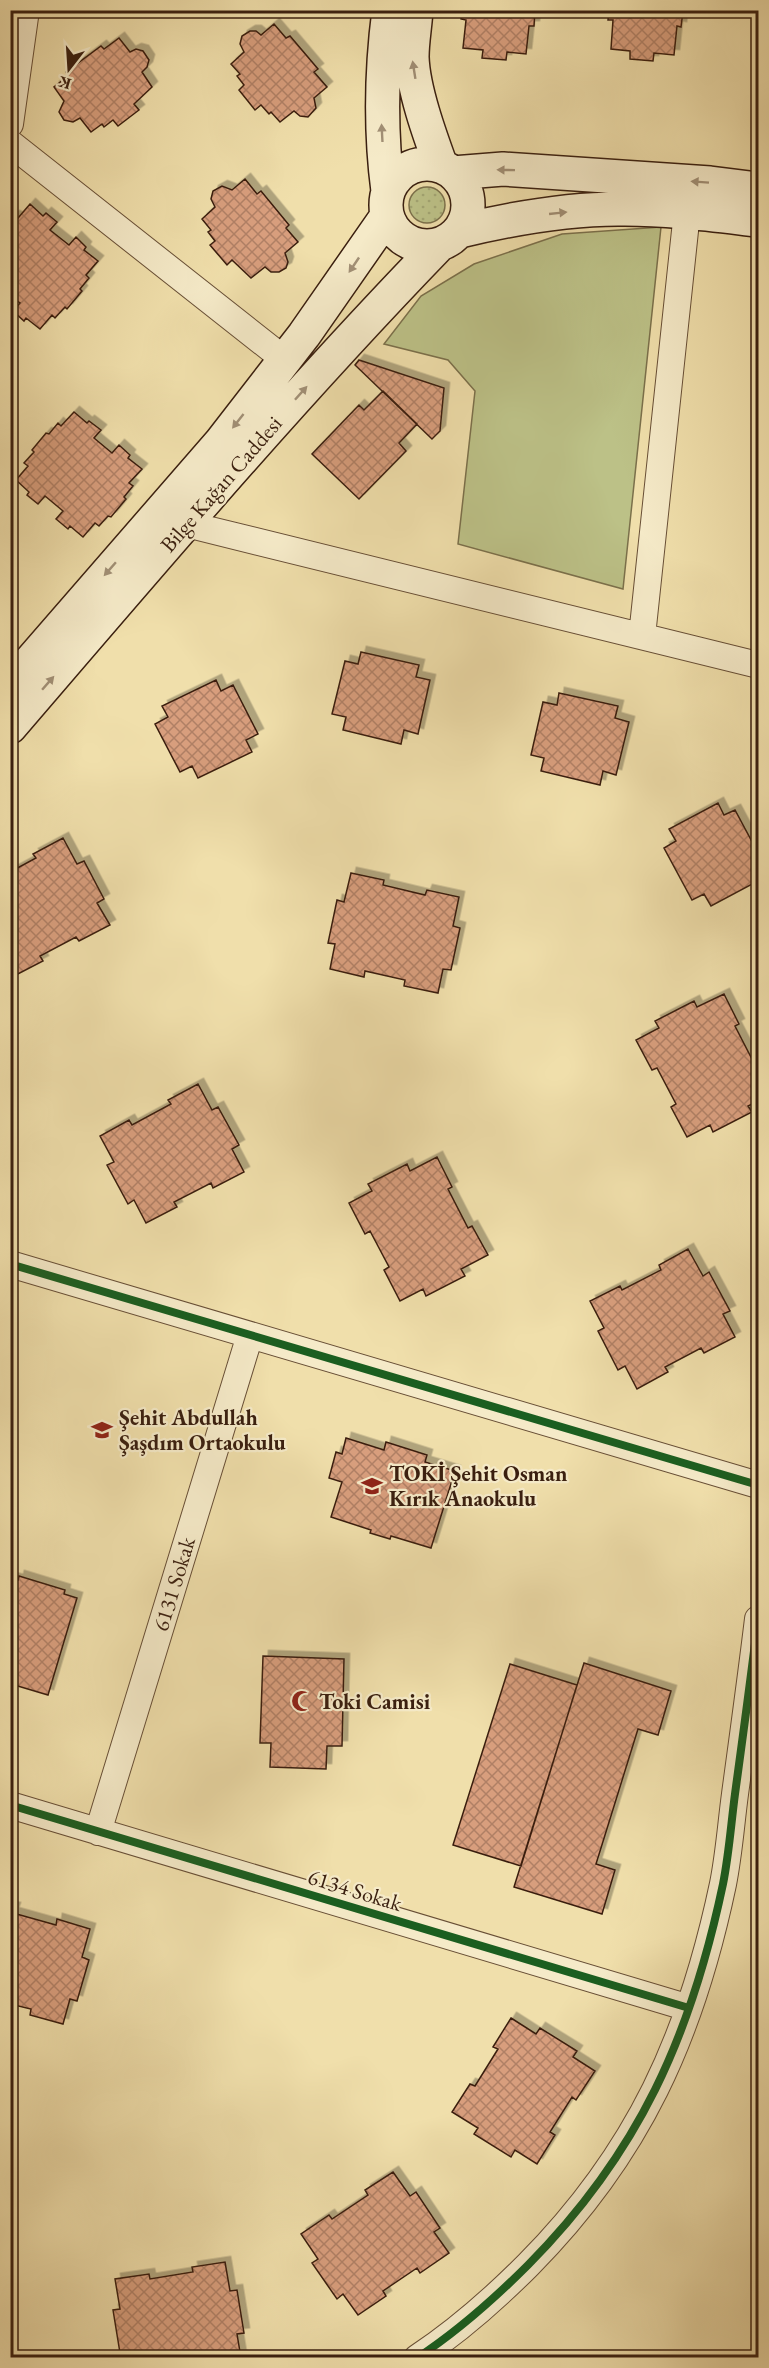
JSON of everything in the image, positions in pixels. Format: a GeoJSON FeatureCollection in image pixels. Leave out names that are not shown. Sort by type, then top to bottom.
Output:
{"type":"FeatureCollection","features":[{"type":"Feature","properties":{"kind":"street"},"geometry":{"type":"LineString","coordinates":[[10,124],[26,10]]}},
{"type":"Feature","properties":{"kind":"street"},"geometry":{"type":"LineString","coordinates":[[389,10],[382,77],[381,118],[387,204],[392,228],[401,238],[425,247],[519,218],[579,211],[623,209],[687,212],[759,220]]}},
{"type":"Feature","properties":{"kind":"street"},"geometry":{"type":"LineString","coordinates":[[416,10],[412,59],[416,84],[429,132],[447,170],[462,183],[469,207],[466,220],[449,238]]}},
{"type":"Feature","properties":{"kind":"street"},"geometry":{"type":"LineString","coordinates":[[10,143],[285,360]]}},
{"type":"Feature","properties":{"kind":"street"},"geometry":{"type":"LineString","coordinates":[[387,204],[399,175],[416,165],[429,164],[447,170],[503,169],[710,183],[759,189]]}},
{"type":"Feature","properties":{"kind":"street","name":"Bilge Kağan Caddesi"},"geometry":{"type":"LineString","coordinates":[[10,685],[221,442],[285,360],[387,204]]}},
{"type":"Feature","properties":{"kind":"street"},"geometry":{"type":"LineString","coordinates":[[642,636],[687,212]]}},
{"type":"Feature","properties":{"kind":"street","name":"Bilge Kağan Caddesi"},"geometry":{"type":"LineString","coordinates":[[10,727],[375,310],[449,238]]}},
{"type":"Feature","properties":{"kind":"street"},"geometry":{"type":"LineString","coordinates":[[186,524],[759,665]]}},
{"type":"Feature","properties":{"kind":"street"},"geometry":{"type":"LineString","coordinates":[[10,1264],[759,1485]]}},
{"type":"Feature","properties":{"kind":"street","name":"6131 Sokak"},"geometry":{"type":"LineString","coordinates":[[98,1832],[250,1335]]}},
{"type":"Feature","properties":{"kind":"street"},"geometry":{"type":"LineString","coordinates":[[417,2358],[458,2329],[503,2289],[567,2223],[596,2188],[642,2117],[661,2079],[689,2008],[711,1935],[723,1881],[759,1619]]}},
{"type":"Feature","properties":{"kind":"street","name":"6134 Sokak"},"geometry":{"type":"LineString","coordinates":[[10,1805],[689,2008]]}},
{"type":"Feature","properties":{"kind":"green space"},"geometry":{"type":"Polygon","coordinates":[[[427,187],[440,192],[445,205],[440,218],[427,223],[414,218],[409,205],[414,192],[427,187]]]}},
{"type":"Feature","properties":{"kind":"green space"},"geometry":{"type":"Polygon","coordinates":[[[661,227],[623,589],[458,544],[475,391],[448,360],[384,344],[421,296],[474,264],[562,234],[661,227]]]}},
{"type":"Feature","properties":{"kind":"building"},"geometry":{"type":"Polygon","coordinates":[[[462,10],[535,10],[534,26],[529,26],[526,54],[507,52],[506,60],[482,58],[483,50],[463,48],[466,20],[461,19],[462,10]]]}},
{"type":"Feature","properties":{"kind":"building"},"geometry":{"type":"Polygon","coordinates":[[[609,10],[691,10],[683,11],[681,27],[677,26],[674,55],[654,53],[653,61],[630,59],[630,51],[611,49],[613,20],[608,20],[609,10]]]}},
{"type":"Feature","properties":{"kind":"building"},"geometry":{"type":"Polygon","coordinates":[[[274,24],[286,38],[290,36],[318,69],[314,72],[327,87],[314,98],[316,108],[308,117],[300,116],[294,111],[280,122],[261,105],[255,110],[239,90],[244,85],[237,76],[240,74],[231,64],[244,52],[240,44],[242,36],[250,31],[256,31],[261,35],[274,24]]]}},
{"type":"Feature","properties":{"kind":"building"},"geometry":{"type":"Polygon","coordinates":[[[119,38],[130,52],[136,49],[143,51],[149,60],[142,72],[152,87],[134,104],[139,110],[118,126],[113,120],[104,127],[102,124],[91,132],[80,118],[73,122],[64,120],[59,112],[64,101],[54,87],[68,76],[66,72],[101,46],[104,49],[119,38]]]}},
{"type":"Feature","properties":{"kind":"building"},"geometry":{"type":"Polygon","coordinates":[[[245,179],[257,194],[261,191],[289,225],[286,228],[298,242],[285,253],[288,262],[286,268],[279,272],[271,272],[265,267],[251,278],[232,260],[227,265],[210,245],[215,241],[208,232],[211,230],[202,219],[215,207],[211,199],[213,191],[222,186],[232,190],[245,179]]]}},
{"type":"Feature","properties":{"kind":"building"},"geometry":{"type":"Polygon","coordinates":[[[30,204],[43,216],[46,213],[57,222],[50,230],[69,245],[76,237],[86,247],[84,250],[98,261],[86,275],[89,278],[80,289],[82,291],[67,309],[65,307],[55,318],[52,315],[40,329],[26,318],[24,321],[13,311],[20,303],[10,296],[10,220],[14,216],[18,218],[30,204]]]}},
{"type":"Feature","properties":{"kind":"building"},"geometry":{"type":"Polygon","coordinates":[[[359,360],[444,388],[440,431],[432,439],[355,365],[359,360]]]}},
{"type":"Feature","properties":{"kind":"building"},"geometry":{"type":"Polygon","coordinates":[[[383,391],[417,424],[399,443],[406,451],[359,499],[312,454],[359,405],[364,410],[383,391]]]}},
{"type":"Feature","properties":{"kind":"building"},"geometry":{"type":"Polygon","coordinates":[[[74,412],[87,423],[89,421],[101,430],[94,438],[112,453],[119,445],[130,455],[128,458],[142,469],[129,483],[133,486],[124,497],[126,499],[111,517],[108,516],[99,526],[95,523],[83,537],[70,526],[68,529],[56,519],[63,511],[45,496],[38,504],[27,495],[29,492],[16,480],[28,466],[24,463],[34,452],[32,450],[46,433],[49,434],[58,423],[61,426],[74,412]]]}},
{"type":"Feature","properties":{"kind":"building"},"geometry":{"type":"Polygon","coordinates":[[[361,652],[419,665],[416,677],[430,680],[418,734],[404,730],[401,744],[343,730],[346,717],[332,714],[345,661],[358,664],[361,652]]]}},
{"type":"Feature","properties":{"kind":"building"},"geometry":{"type":"Polygon","coordinates":[[[216,680],[221,691],[233,685],[258,734],[246,740],[252,752],[198,778],[192,766],[180,772],[155,724],[168,717],[162,706],[216,680]]]}},
{"type":"Feature","properties":{"kind":"building"},"geometry":{"type":"Polygon","coordinates":[[[559,693],[618,706],[615,718],[629,722],[616,775],[603,771],[600,785],[541,771],[544,758],[531,755],[543,702],[557,705],[559,693]]]}},
{"type":"Feature","properties":{"kind":"building"},"geometry":{"type":"Polygon","coordinates":[[[718,803],[724,815],[735,810],[758,853],[758,865],[752,869],[758,881],[711,906],[704,894],[692,900],[664,848],[676,841],[669,829],[718,803]]]}},
{"type":"Feature","properties":{"kind":"building"},"geometry":{"type":"Polygon","coordinates":[[[63,838],[77,864],[84,861],[104,899],[97,903],[110,925],[79,941],[76,937],[40,956],[43,961],[12,977],[10,872],[36,858],[33,854],[63,838]]]}},
{"type":"Feature","properties":{"kind":"building"},"geometry":{"type":"Polygon","coordinates":[[[351,873],[384,880],[383,885],[425,895],[427,890],[459,897],[453,926],[460,928],[451,970],[443,969],[438,993],[404,986],[405,980],[365,971],[364,977],[330,969],[335,944],[328,943],[337,900],[344,902],[351,873]]]}},
{"type":"Feature","properties":{"kind":"building"},"geometry":{"type":"Polygon","coordinates":[[[724,994],[739,1024],[735,1026],[755,1065],[758,1063],[758,1101],[748,1106],[752,1112],[713,1132],[710,1125],[687,1137],[671,1107],[676,1104],[657,1068],[652,1070],[636,1040],[659,1028],[655,1021],[694,1001],[697,1007],[724,994]]]}},
{"type":"Feature","properties":{"kind":"building"},"geometry":{"type":"Polygon","coordinates":[[[198,1084],[212,1110],[218,1107],[239,1145],[232,1149],[244,1172],[213,1188],[211,1183],[174,1202],[177,1207],[146,1223],[134,1200],[128,1204],[107,1165],[114,1162],[100,1136],[129,1120],[132,1125],[171,1104],[168,1100],[198,1084]]]}},
{"type":"Feature","properties":{"kind":"building"},"geometry":{"type":"Polygon","coordinates":[[[437,1157],[452,1187],[448,1189],[468,1228],[472,1226],[488,1255],[461,1269],[465,1276],[426,1296],[423,1289],[400,1301],[384,1270],[389,1267],[370,1231],[365,1234],[349,1203],[372,1191],[368,1184],[407,1164],[410,1171],[437,1157]]]}},
{"type":"Feature","properties":{"kind":"building"},"geometry":{"type":"Polygon","coordinates":[[[688,1249],[703,1276],[709,1272],[730,1311],[723,1314],[735,1337],[704,1353],[701,1348],[665,1367],[668,1372],[637,1389],[625,1366],[618,1370],[598,1331],[604,1328],[590,1301],[620,1286],[622,1290],[661,1270],[659,1265],[688,1249]]]}},
{"type":"Feature","properties":{"kind":"building"},"geometry":{"type":"Polygon","coordinates":[[[346,1438],[384,1450],[386,1442],[427,1455],[425,1462],[455,1471],[431,1548],[391,1536],[390,1539],[370,1533],[371,1530],[331,1517],[342,1482],[329,1478],[336,1452],[342,1454],[346,1438]]]}},
{"type":"Feature","properties":{"kind":"building"},"geometry":{"type":"Polygon","coordinates":[[[19,1576],[65,1590],[64,1594],[77,1598],[48,1695],[11,1684],[15,1672],[10,1671],[10,1578],[18,1580],[19,1576]]]}},
{"type":"Feature","properties":{"kind":"building","name":"Toki Camisi"},"geometry":{"type":"Polygon","coordinates":[[[263,1656],[344,1659],[342,1746],[327,1746],[326,1769],[270,1767],[271,1743],[260,1743],[263,1656]]]}},
{"type":"Feature","properties":{"kind":"building"},"geometry":{"type":"Polygon","coordinates":[[[584,1663],[671,1691],[658,1735],[638,1729],[596,1864],[615,1870],[602,1914],[514,1887],[584,1663]]]}},
{"type":"Feature","properties":{"kind":"building"},"geometry":{"type":"Polygon","coordinates":[[[510,1664],[577,1685],[521,1866],[453,1845],[510,1664]]]}},
{"type":"Feature","properties":{"kind":"building"},"geometry":{"type":"Polygon","coordinates":[[[10,1907],[15,1908],[13,1913],[56,1925],[57,1919],[90,1929],[82,1957],[89,1960],[77,2001],[70,1999],[63,2024],[30,2015],[31,2009],[10,2004],[10,1907]]]}},
{"type":"Feature","properties":{"kind":"building"},"geometry":{"type":"Polygon","coordinates":[[[511,2018],[536,2034],[540,2028],[577,2051],[573,2057],[595,2071],[576,2100],[572,2097],[550,2132],[555,2135],[537,2164],[515,2150],[511,2157],[474,2134],[478,2128],[452,2112],[470,2084],[475,2086],[498,2049],[493,2047],[511,2018]]]}},
{"type":"Feature","properties":{"kind":"building"},"geometry":{"type":"Polygon","coordinates":[[[393,2172],[410,2196],[416,2192],[440,2228],[434,2232],[449,2253],[420,2273],[417,2268],[383,2291],[386,2296],[358,2315],[343,2294],[337,2299],[312,2263],[318,2259],[301,2234],[329,2215],[332,2219],[368,2195],[365,2190],[393,2172]]]}},
{"type":"Feature","properties":{"kind":"building"},"geometry":{"type":"Polygon","coordinates":[[[225,2262],[230,2291],[237,2290],[244,2333],[237,2334],[241,2358],[129,2358],[128,2352],[120,2353],[113,2310],[120,2309],[115,2279],[149,2274],[150,2279],[193,2272],[192,2267],[225,2262]]]}},
{"type":"Feature","properties":{"kind":"cycle path"},"geometry":{"type":"LineString","coordinates":[[10,1264],[758,1485]]}},
{"type":"Feature","properties":{"kind":"cycle path"},"geometry":{"type":"LineString","coordinates":[[417,2358],[447,2337],[489,2302],[567,2223],[601,2180],[655,2090],[677,2042],[695,1992],[723,1884],[758,1619]]}},
{"type":"Feature","properties":{"kind":"cycle path"},"geometry":{"type":"LineString","coordinates":[[10,1805],[689,2008]]}},
{"type":"Feature","properties":{"kind":"place","name":"Şehit Abdullah Şaşdım Ortaokulu"},"geometry":{"type":"Point","coordinates":[102,1430]}},
{"type":"Feature","properties":{"kind":"place","name":"TOKİ Şehit Osman Kırık Anaokulu"},"geometry":{"type":"Point","coordinates":[372,1486]}},
{"type":"Feature","properties":{"kind":"place","name":"Toki Camisi"},"geometry":{"type":"Point","coordinates":[302,1701]}}]}
